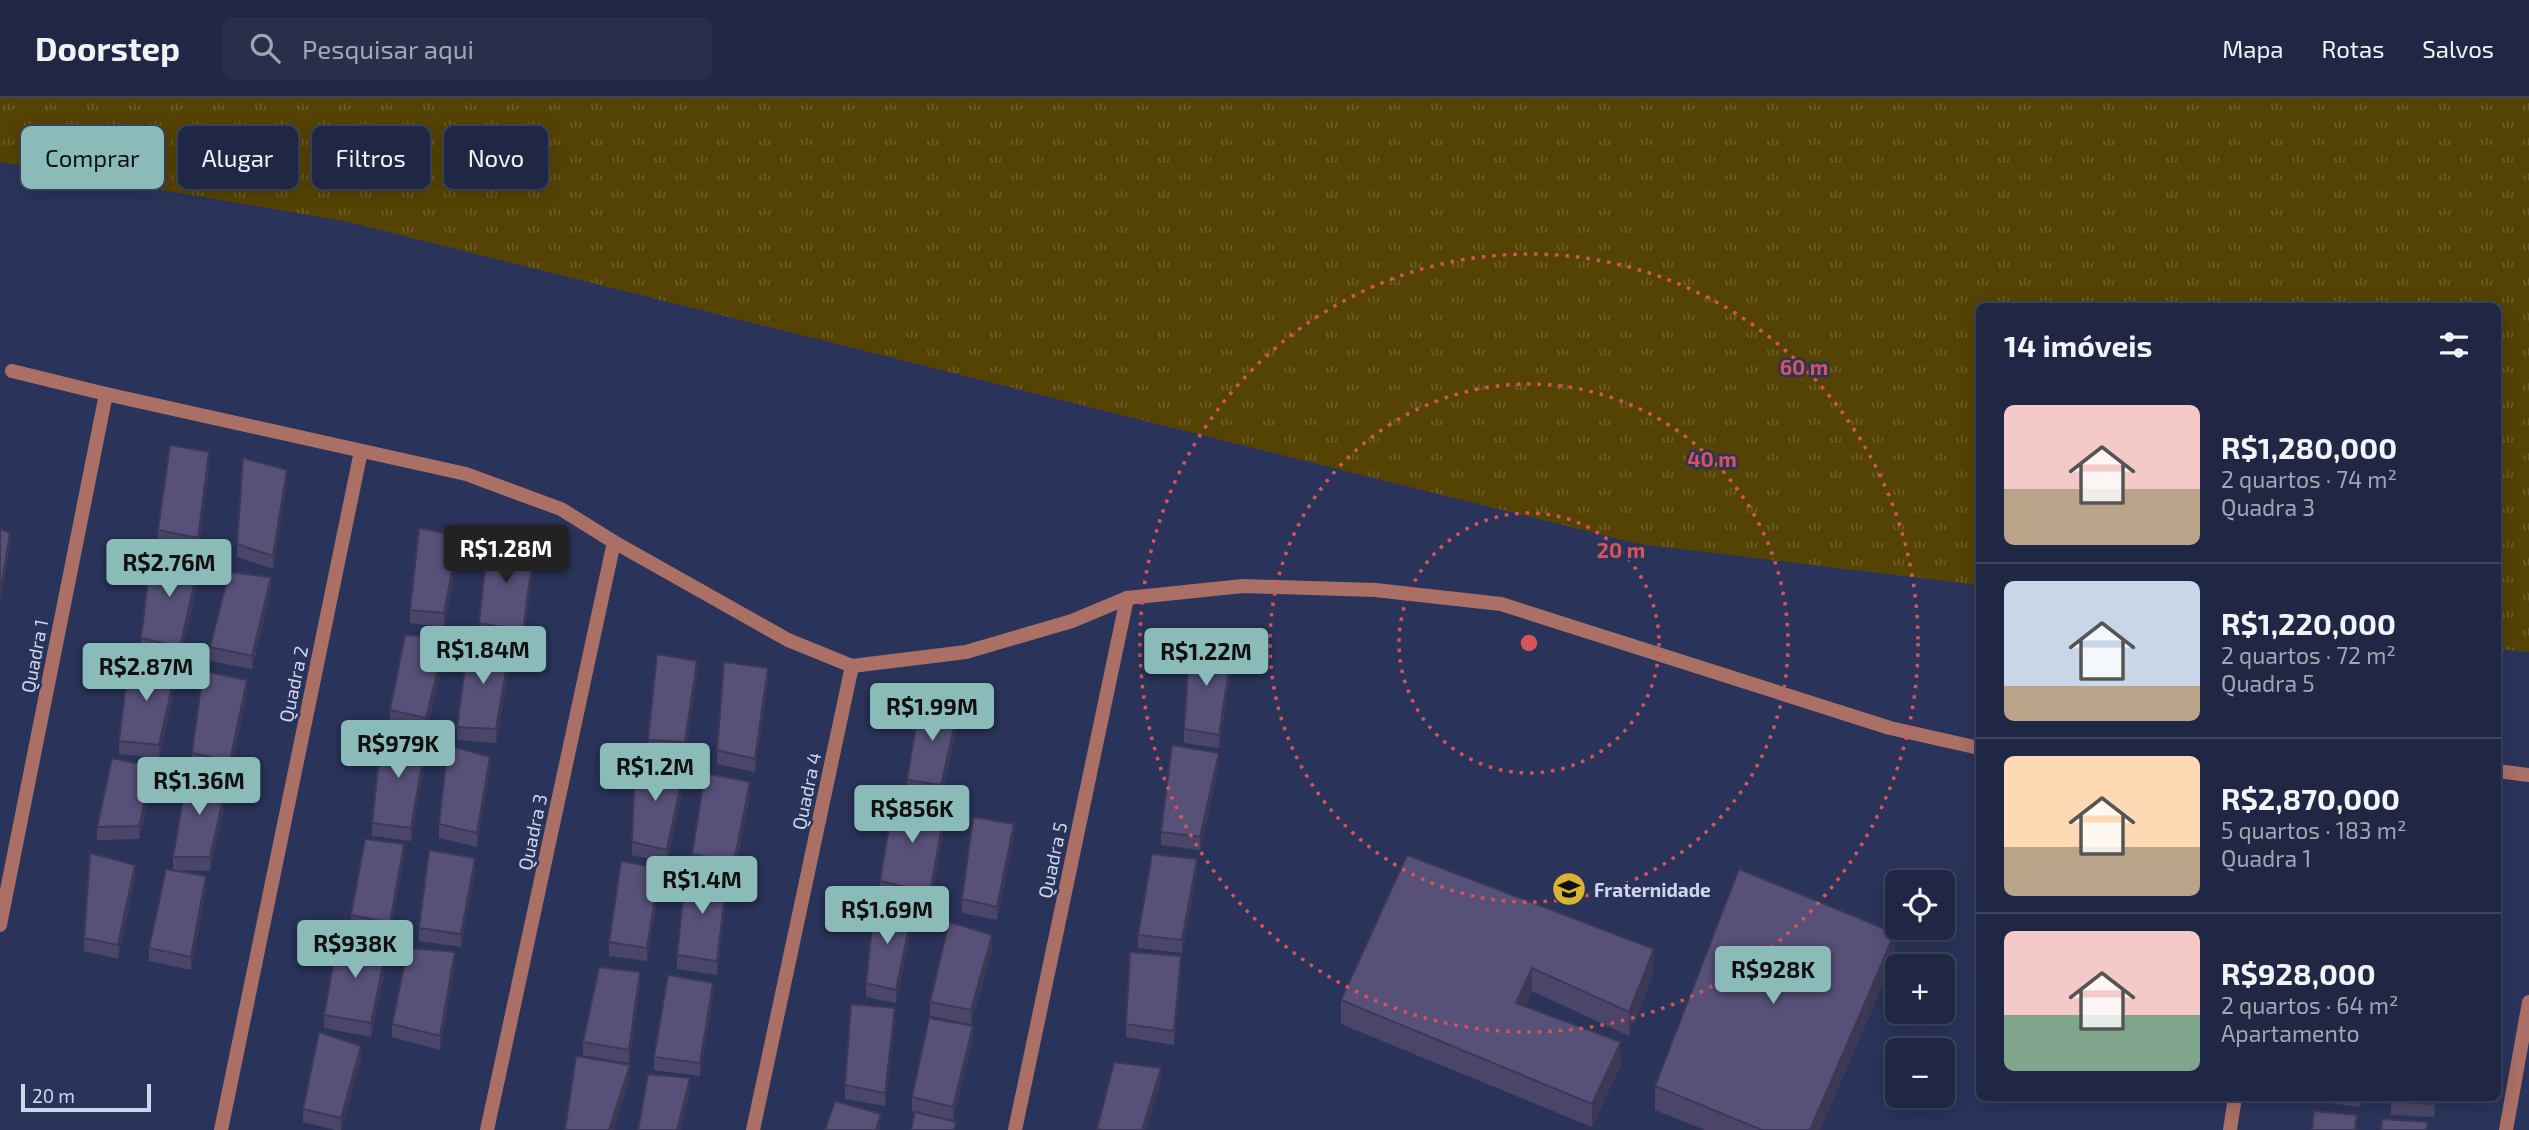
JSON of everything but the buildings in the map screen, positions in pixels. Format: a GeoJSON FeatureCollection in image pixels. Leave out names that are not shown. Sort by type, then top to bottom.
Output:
{"type":"FeatureCollection","features":[{"type":"Feature","properties":{"kind":"street"},"geometry":{"type":"LineString","coordinates":[[12,371],[467,474],[561,509],[788,640],[852,666],[966,652],[1072,621],[1127,598],[1243,586],[1375,590],[1501,604],[1890,728],[1976,747]]}},
{"type":"Feature","properties":{"kind":"street","name":"Quadra 1"},"geometry":{"type":"LineString","coordinates":[[0,925],[106,394]]}},
{"type":"Feature","properties":{"kind":"street","name":"Quadra 2"},"geometry":{"type":"LineString","coordinates":[[222,1130],[360,451]]}},
{"type":"Feature","properties":{"kind":"street","name":"Quadra 3"},"geometry":{"type":"LineString","coordinates":[[487,1130],[614,542]]}},
{"type":"Feature","properties":{"kind":"street","name":"Quadra 5"},"geometry":{"type":"LineString","coordinates":[[1015,1130],[1127,598]]}},
{"type":"Feature","properties":{"kind":"street","name":"Quadra 4"},"geometry":{"type":"LineString","coordinates":[[753,1130],[852,666]]}},
{"type":"Feature","properties":{"kind":"street"},"geometry":{"type":"LineString","coordinates":[[2501,772],[2529,775]]}},
{"type":"Feature","properties":{"kind":"street"},"geometry":{"type":"LineString","coordinates":[[2506,1130],[2529,1002]]}},
{"type":"Feature","properties":{"kind":"street"},"geometry":{"type":"LineString","coordinates":[[2230,1130],[2234,1101]]}},
{"type":"Feature","properties":{"kind":"green space"},"geometry":{"type":"Polygon","coordinates":[[[0,98],[2529,98],[2529,652],[2501,649],[2501,303],[1976,303],[1976,585],[1639,544],[344,221],[157,189],[164,189],[164,126],[21,126],[21,166],[0,162],[0,98]]]}},
{"type":"Feature","properties":{"kind":"place","name":"Fraternidade"},"geometry":{"type":"Point","coordinates":[1569,889]}}]}
